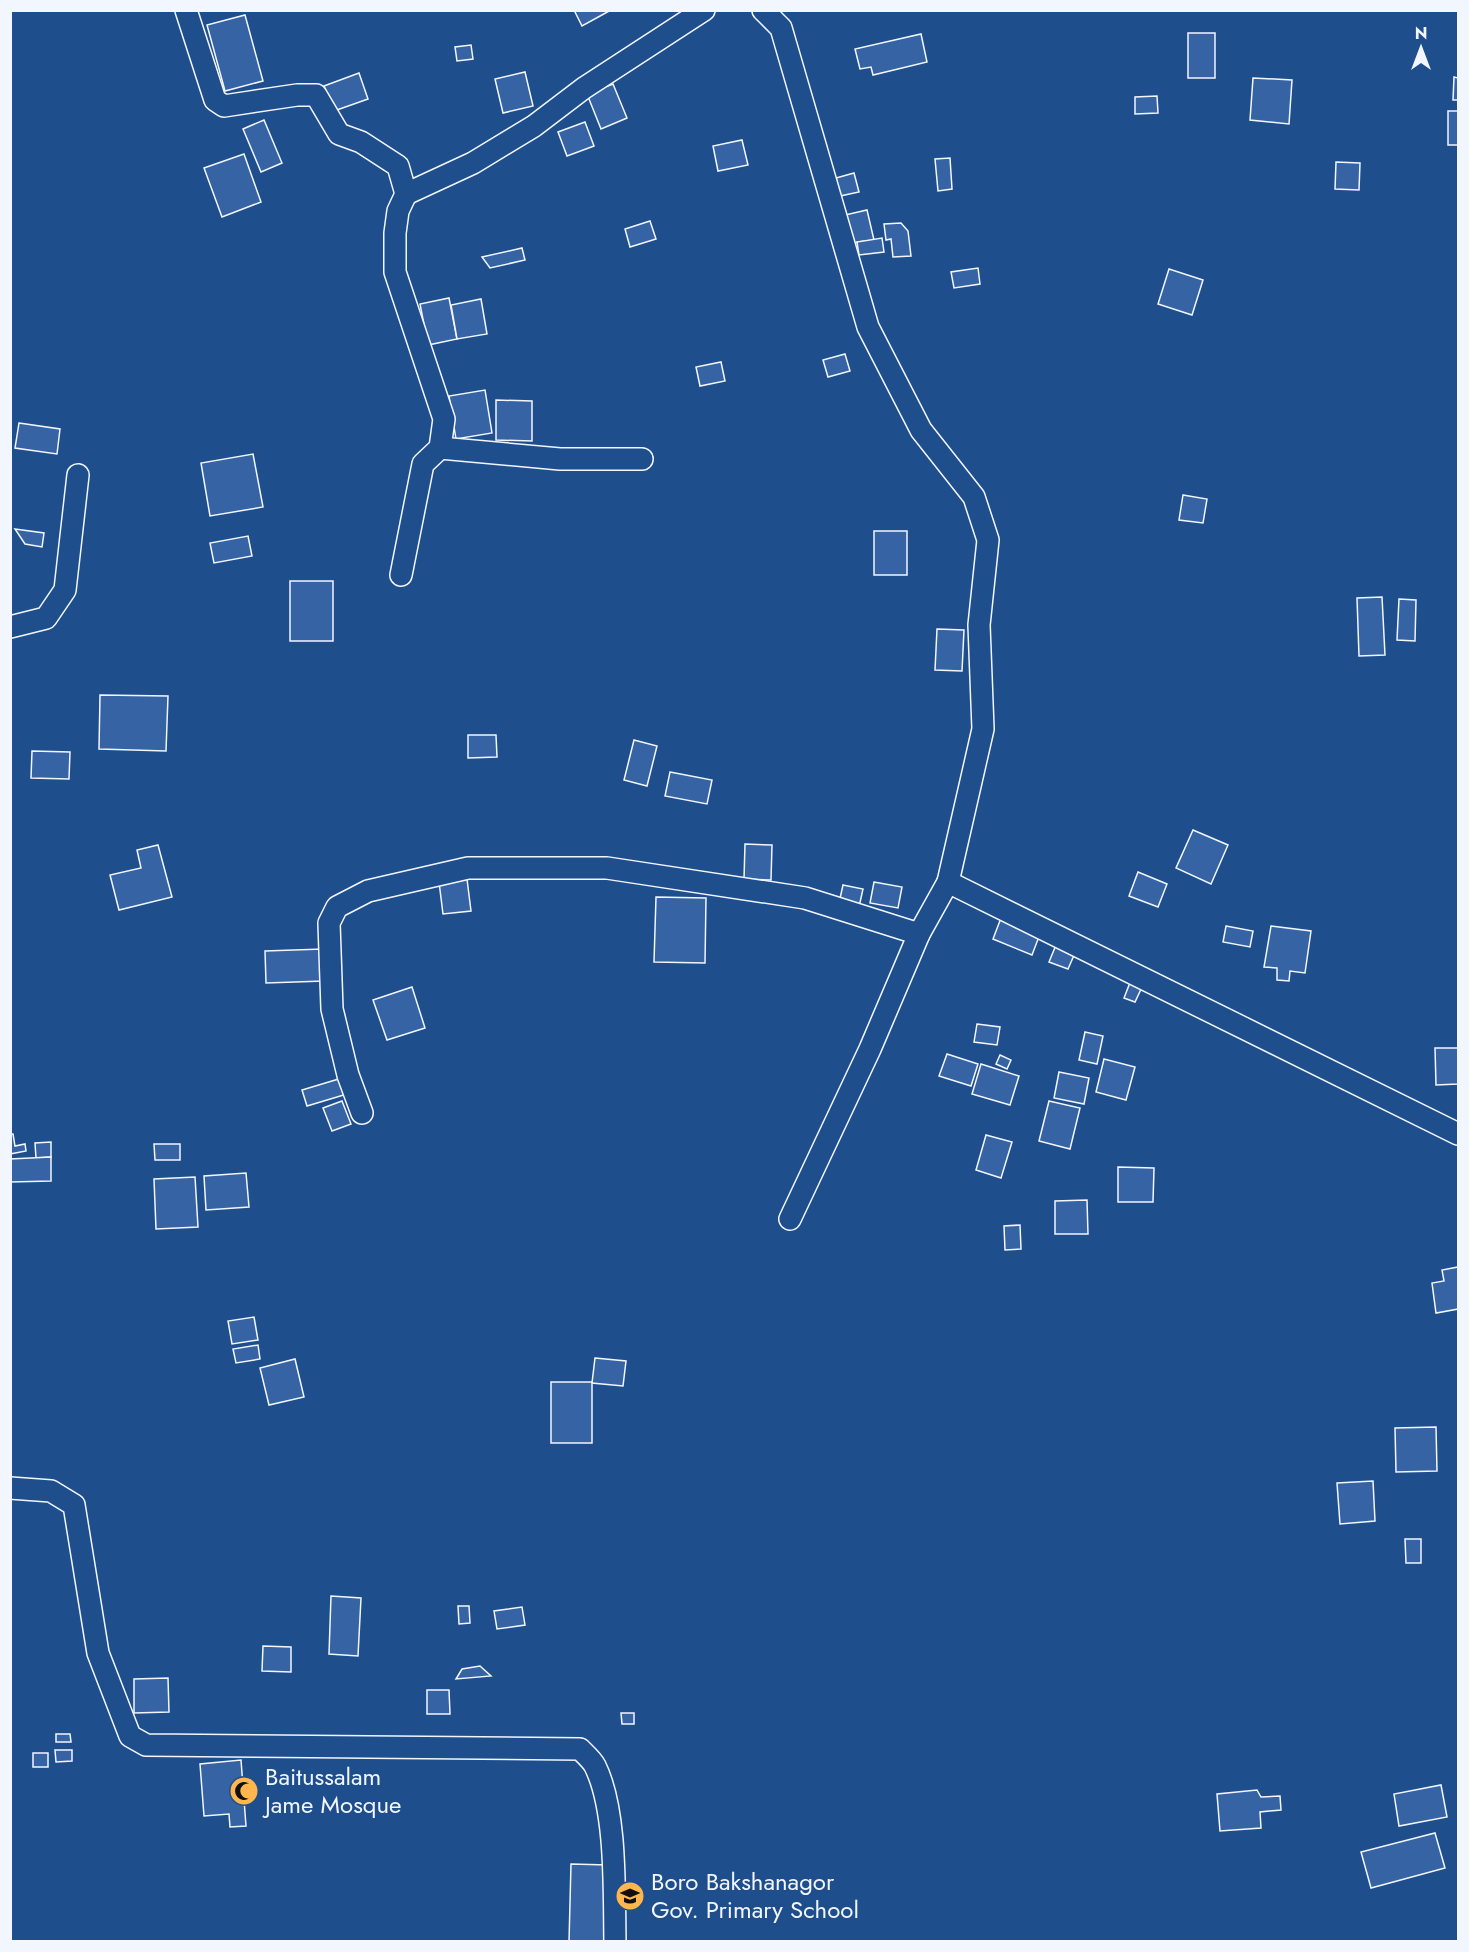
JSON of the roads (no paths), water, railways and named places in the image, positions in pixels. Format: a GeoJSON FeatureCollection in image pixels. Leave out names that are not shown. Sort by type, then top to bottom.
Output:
{"type":"FeatureCollection","features":[{"type":"Feature","properties":{"kind":"street"},"geometry":{"type":"LineString","coordinates":[[186,10],[215,100],[224,106],[297,95],[316,95],[339,134],[361,142],[398,166],[406,194]]}},
{"type":"Feature","properties":{"kind":"street"},"geometry":{"type":"LineString","coordinates":[[401,574],[423,464],[440,448],[444,420],[395,272],[395,233],[398,211],[406,194],[483,157],[534,126],[585,88],[705,10]]}},
{"type":"Feature","properties":{"kind":"street"},"geometry":{"type":"LineString","coordinates":[[763,10],[781,28],[868,327],[921,430],[974,496],[988,540],[979,625],[983,729],[948,882],[919,934],[870,1049],[790,1219]]}},
{"type":"Feature","properties":{"kind":"street"},"geometry":{"type":"LineString","coordinates":[[440,448],[560,459],[642,459]]}},
{"type":"Feature","properties":{"kind":"street"},"geometry":{"type":"LineString","coordinates":[[10,627],[46,618],[65,590],[78,474]]}},
{"type":"Feature","properties":{"kind":"street"},"geometry":{"type":"LineString","coordinates":[[362,1113],[348,1075],[332,1009],[329,922],[338,907],[368,891],[468,868],[607,868],[804,898],[919,934]]}},
{"type":"Feature","properties":{"kind":"street"},"geometry":{"type":"LineString","coordinates":[[948,882],[1458,1134]]}},
{"type":"Feature","properties":{"kind":"street"},"geometry":{"type":"LineString","coordinates":[[10,1488],[51,1491],[74,1505],[98,1653],[130,1736],[146,1744],[580,1749],[594,1764],[604,1789],[612,1845],[615,1941]]}},
{"type":"Feature","properties":{"kind":"place","name":"Baitussalam Jame Mosque"},"geometry":{"type":"Point","coordinates":[244,1791]}},
{"type":"Feature","properties":{"kind":"place","name":"Boro Bakshanagor Gov. Primary School"},"geometry":{"type":"Point","coordinates":[630,1896]}}]}
